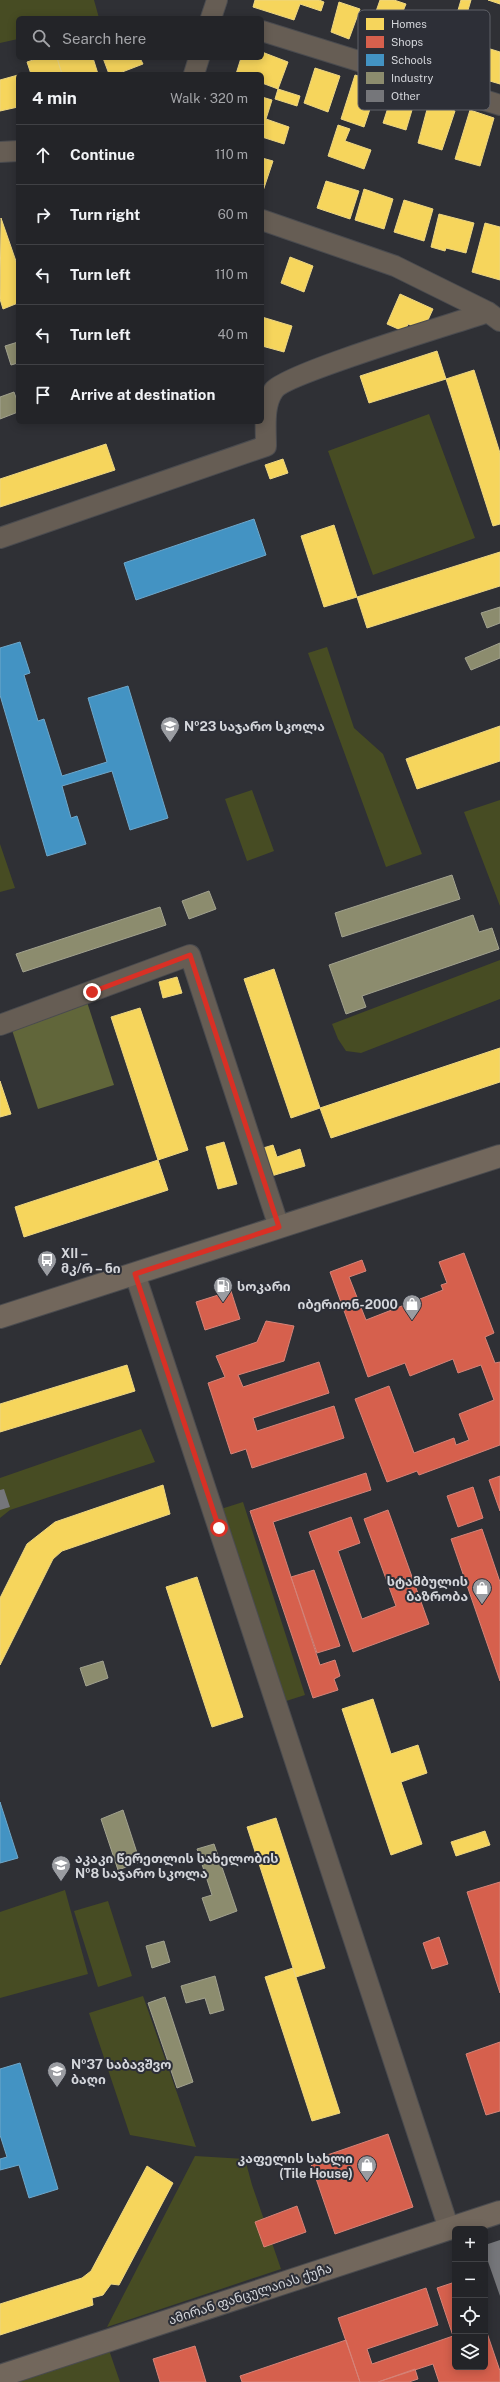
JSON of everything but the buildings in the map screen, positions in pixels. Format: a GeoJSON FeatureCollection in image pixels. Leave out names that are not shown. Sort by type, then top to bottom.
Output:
{"type":"FeatureCollection","features":[{"type":"Feature","properties":{"kind":"street"},"geometry":{"type":"LineString","coordinates":[[264,32],[358,61]]}},
{"type":"Feature","properties":{"kind":"street"},"geometry":{"type":"LineString","coordinates":[[195,72],[198,60]]}},
{"type":"Feature","properties":{"kind":"street"},"geometry":{"type":"LineString","coordinates":[[490,102],[500,105]]}},
{"type":"Feature","properties":{"kind":"street"},"geometry":{"type":"LineString","coordinates":[[0,152],[16,151]]}},
{"type":"Feature","properties":{"kind":"street"},"geometry":{"type":"LineString","coordinates":[[264,221],[395,266],[494,317]]}},
{"type":"Feature","properties":{"kind":"street"},"geometry":{"type":"LineString","coordinates":[[0,538],[266,446],[266,406],[274,390],[280,384],[327,366],[494,317]]}},
{"type":"Feature","properties":{"kind":"street"},"geometry":{"type":"LineString","coordinates":[[2,1019],[190,955],[279,1227]]}},
{"type":"Feature","properties":{"kind":"street"},"geometry":{"type":"LineString","coordinates":[[0,1317],[500,1156]]}},
{"type":"Feature","properties":{"kind":"street"},"geometry":{"type":"LineString","coordinates":[[135,1274],[449,2229]]}},
{"type":"Feature","properties":{"kind":"street","name":"ამირან ფანცულაიას ქუჩა"},"geometry":{"type":"LineString","coordinates":[[0,2376],[500,2212]]}},
{"type":"Feature","properties":{"kind":"green space"},"geometry":{"type":"Polygon","coordinates":[[[0,0],[94,0],[98,16],[16,16],[16,39],[0,43],[0,0]]]}},
{"type":"Feature","properties":{"kind":"green space"},"geometry":{"type":"Polygon","coordinates":[[[429,414],[475,538],[373,575],[328,451],[429,414]]]}},
{"type":"Feature","properties":{"kind":"green space"},"geometry":{"type":"Polygon","coordinates":[[[327,647],[354,728],[383,754],[422,854],[386,867],[308,653],[327,647]]]}},
{"type":"Feature","properties":{"kind":"green space"},"geometry":{"type":"Polygon","coordinates":[[[252,790],[274,851],[247,861],[225,799],[252,790]]]}},
{"type":"Feature","properties":{"kind":"green space"},"geometry":{"type":"Polygon","coordinates":[[[500,800],[500,906],[464,812],[500,800]]]}},
{"type":"Feature","properties":{"kind":"green space"},"geometry":{"type":"Polygon","coordinates":[[[0,844],[15,888],[0,892],[0,844]]]}},
{"type":"Feature","properties":{"kind":"green space"},"geometry":{"type":"Polygon","coordinates":[[[500,960],[500,999],[361,1053],[346,1051],[338,1039],[332,1024],[500,960]]]}},
{"type":"Feature","properties":{"kind":"green space"},"geometry":{"type":"Polygon","coordinates":[[[87,1002],[114,1085],[38,1109],[11,1027],[87,1002]]]}},
{"type":"Feature","properties":{"kind":"green space"},"geometry":{"type":"Polygon","coordinates":[[[141,1429],[155,1462],[10,1510],[0,1518],[0,1478],[141,1429]]]}},
{"type":"Feature","properties":{"kind":"green space"},"geometry":{"type":"Polygon","coordinates":[[[243,1502],[305,1695],[283,1702],[221,1509],[243,1502]]]}},
{"type":"Feature","properties":{"kind":"green space"},"geometry":{"type":"Polygon","coordinates":[[[65,1890],[88,1974],[0,1998],[0,1912],[65,1890]]]}},
{"type":"Feature","properties":{"kind":"green space"},"geometry":{"type":"Polygon","coordinates":[[[108,1901],[132,1976],[98,1987],[74,1911],[108,1901]]]}},
{"type":"Feature","properties":{"kind":"green space"},"geometry":{"type":"Polygon","coordinates":[[[143,1996],[196,2147],[130,2135],[89,2013],[143,1996]]]}},
{"type":"Feature","properties":{"kind":"green space"},"geometry":{"type":"Polygon","coordinates":[[[195,2156],[245,2159],[252,2185],[281,2269],[107,2327],[195,2156]]]}},
{"type":"Feature","properties":{"kind":"green space"},"geometry":{"type":"Polygon","coordinates":[[[109,2350],[120,2382],[11,2382],[109,2350]]]}},
{"type":"Feature","properties":{"kind":"place","name":"№23 საჯარო სკოლა"},"geometry":{"type":"Point","coordinates":[170,743]}},
{"type":"Feature","properties":{"kind":"place","name":"XII – მკ/რ – ნი"},"geometry":{"type":"Point","coordinates":[47,1277]}},
{"type":"Feature","properties":{"kind":"place","name":"სოკარი"},"geometry":{"type":"Point","coordinates":[223,1303]}},
{"type":"Feature","properties":{"kind":"place","name":"იბერიონ-2000"},"geometry":{"type":"Point","coordinates":[412,1321]}},
{"type":"Feature","properties":{"kind":"place","name":"სტამბულის ბაზრობა"},"geometry":{"type":"Point","coordinates":[482,1605]}},
{"type":"Feature","properties":{"kind":"place","name":"აკაკი წერეთლის სახელობის №8 საჯარო სკოლა"},"geometry":{"type":"Point","coordinates":[61,1882]}},
{"type":"Feature","properties":{"kind":"place","name":"№37 საბავშვო ბაღი"},"geometry":{"type":"Point","coordinates":[57,2088]}},
{"type":"Feature","properties":{"kind":"place","name":"კაფელის სახლი (Tile House)"},"geometry":{"type":"Point","coordinates":[367,2182]}},
{"type":"Feature","properties":{"kind":"route"},"geometry":{"type":"LineString","coordinates":[[92,992],[190,955],[279,1227],[135,1274],[219,1528]]}}]}
